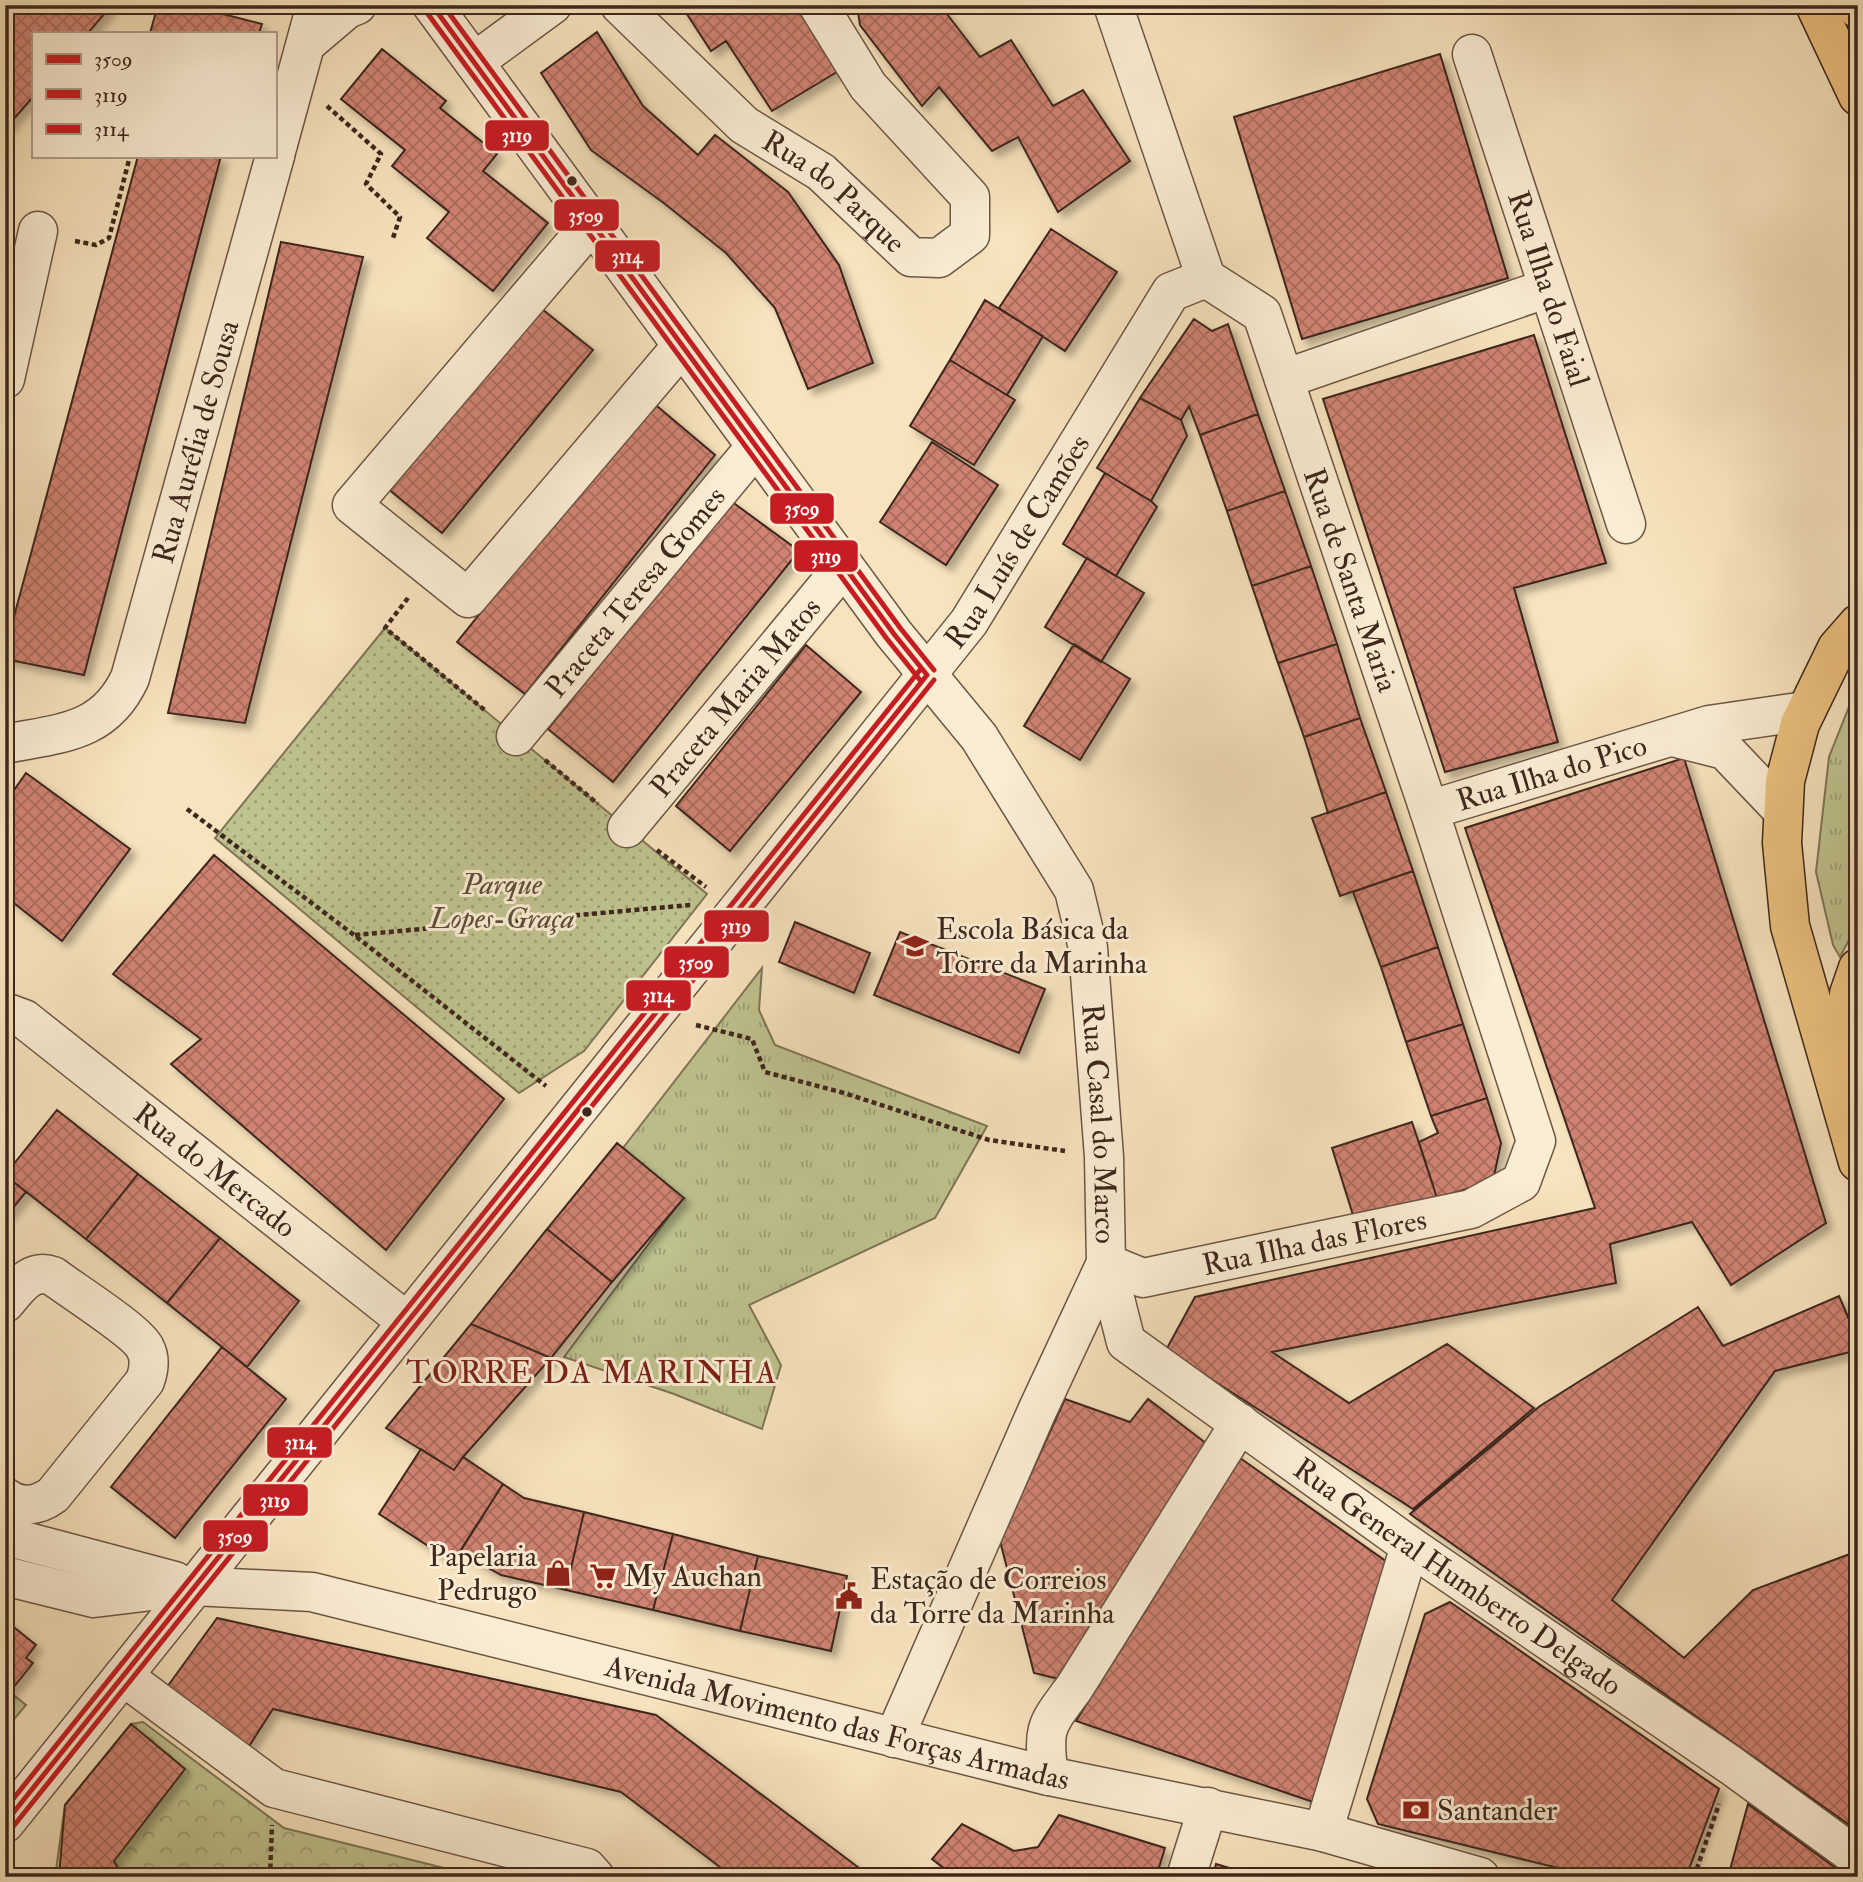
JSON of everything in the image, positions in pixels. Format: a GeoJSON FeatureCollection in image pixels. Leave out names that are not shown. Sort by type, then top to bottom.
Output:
{"type":"FeatureCollection","features":[{"type":"Feature","properties":{"kind":"main road"},"geometry":{"type":"LineString","coordinates":[[1815,5],[1858,96]]}},
{"type":"Feature","properties":{"kind":"main road"},"geometry":{"type":"LineString","coordinates":[[1854,1152],[1790,926],[1782,843],[1786,781],[1800,724],[1837,648],[1858,624]]}},
{"type":"Feature","properties":{"kind":"main road"},"geometry":{"type":"LineString","coordinates":[[1854,981],[1854,1152]]}},
{"type":"Feature","properties":{"kind":"street"},"geometry":{"type":"LineString","coordinates":[[312,23],[357,5]]}},
{"type":"Feature","properties":{"kind":"street","name":"Rua Casal do Marco"},"geometry":{"type":"LineString","coordinates":[[432,5],[894,634],[979,737],[1074,890],[1088,948],[1104,1157],[1106,1263],[1037,1411],[894,1738]]}},
{"type":"Feature","properties":{"kind":"street"},"geometry":{"type":"LineString","coordinates":[[474,62],[552,5]]}},
{"type":"Feature","properties":{"kind":"street","name":"Rua do Parque"},"geometry":{"type":"LineString","coordinates":[[620,5],[744,125],[821,172],[911,257],[939,258],[970,235],[970,197],[868,86],[818,5]]}},
{"type":"Feature","properties":{"kind":"street"},"geometry":{"type":"LineString","coordinates":[[1113,5],[1206,278]]}},
{"type":"Feature","properties":{"kind":"street","name":"Rua Aurélia de Sousa"},"geometry":{"type":"LineString","coordinates":[[276,151],[312,23]]}},
{"type":"Feature","properties":{"kind":"street","name":"Rua Ilha do Faial"},"geometry":{"type":"LineString","coordinates":[[1472,54],[1626,524]]}},
{"type":"Feature","properties":{"kind":"street","name":"Rua Aurélia de Sousa"},"geometry":{"type":"LineString","coordinates":[[5,744],[69,731],[100,718],[123,694],[140,647],[274,158]]}},
{"type":"Feature","properties":{"kind":"street"},"geometry":{"type":"LineString","coordinates":[[592,223],[352,505],[468,598],[681,346]]}},
{"type":"Feature","properties":{"kind":"street"},"geometry":{"type":"LineString","coordinates":[[5,379],[38,231]]}},
{"type":"Feature","properties":{"kind":"street","name":"Rua de Santa Maria"},"geometry":{"type":"LineString","coordinates":[[1206,278],[1262,314],[1429,810],[1535,1140],[1521,1182]]}},
{"type":"Feature","properties":{"kind":"street","name":"Rua Luís de Camões"},"geometry":{"type":"LineString","coordinates":[[5,1823],[653,1015],[739,897],[969,622],[1171,292],[1206,278]]}},
{"type":"Feature","properties":{"kind":"street"},"geometry":{"type":"LineString","coordinates":[[1284,379],[1548,288]]}},
{"type":"Feature","properties":{"kind":"street","name":"Praceta Teresa Gomes"},"geometry":{"type":"LineString","coordinates":[[516,736],[755,446]]}},
{"type":"Feature","properties":{"kind":"street","name":"Praceta Maria Matos"},"geometry":{"type":"LineString","coordinates":[[627,828],[844,566]]}},
{"type":"Feature","properties":{"kind":"street","name":"Rua Ilha do Pico"},"geometry":{"type":"LineString","coordinates":[[1429,810],[1709,725],[1806,712]]}},
{"type":"Feature","properties":{"kind":"street","name":"Rua Ilha do Pico"},"geometry":{"type":"LineString","coordinates":[[1673,737],[1725,750],[1783,811]]}},
{"type":"Feature","properties":{"kind":"street","name":"Rua do Mercado"},"geometry":{"type":"LineString","coordinates":[[12,1024],[406,1321]]}},
{"type":"Feature","properties":{"kind":"street","name":"Rua Ilha das Flores"},"geometry":{"type":"LineString","coordinates":[[1106,1263],[1143,1278],[1471,1209],[1521,1182]]}},
{"type":"Feature","properties":{"kind":"street","name":"Rua General Humberto Delgado"},"geometry":{"type":"LineString","coordinates":[[1106,1263],[1126,1342],[1410,1546],[1732,1766],[1858,1858]]}},
{"type":"Feature","properties":{"kind":"street"},"geometry":{"type":"LineString","coordinates":[[5,1303],[24,1281],[34,1274],[52,1276],[138,1338],[148,1357],[149,1370],[145,1381],[52,1495],[35,1505],[11,1502],[5,1497]]}},
{"type":"Feature","properties":{"kind":"street"},"geometry":{"type":"LineString","coordinates":[[1049,1776],[1046,1732],[1051,1719],[1074,1688],[1240,1423]]}},
{"type":"Feature","properties":{"kind":"street","name":"Avenida Movimento das Forças Armadas"},"geometry":{"type":"LineString","coordinates":[[5,1536],[194,1586]]}},
{"type":"Feature","properties":{"kind":"street"},"geometry":{"type":"LineString","coordinates":[[1324,1832],[1410,1546]]}},
{"type":"Feature","properties":{"kind":"street","name":"Avenida Movimento das Forças Armadas"},"geometry":{"type":"LineString","coordinates":[[5,1576],[94,1598],[194,1586],[312,1592],[1049,1776],[1324,1832],[1480,1877]]}},
{"type":"Feature","properties":{"kind":"street"},"geometry":{"type":"LineString","coordinates":[[123,1676],[274,1788],[587,1868],[595,1877]]}},
{"type":"Feature","properties":{"kind":"street"},"geometry":{"type":"LineString","coordinates":[[1186,1877],[1208,1807]]}},
{"type":"Feature","properties":{"kind":"path"},"geometry":{"type":"LineString","coordinates":[[312,23],[327,108],[381,154],[366,184],[400,217],[392,241]]}},
{"type":"Feature","properties":{"kind":"path"},"geometry":{"type":"LineString","coordinates":[[38,231],[90,246],[103,243],[112,233],[130,158]]}},
{"type":"Feature","properties":{"kind":"path"},"geometry":{"type":"LineString","coordinates":[[385,628],[627,828],[739,897]]}},
{"type":"Feature","properties":{"kind":"path"},"geometry":{"type":"LineString","coordinates":[[187,808],[554,1092],[580,1105]]}},
{"type":"Feature","properties":{"kind":"path"},"geometry":{"type":"LineString","coordinates":[[354,935],[739,897]]}},
{"type":"Feature","properties":{"kind":"path"},"geometry":{"type":"LineString","coordinates":[[653,1015],[752,1039],[765,1072],[844,1093],[989,1140],[1104,1157]]}},
{"type":"Feature","properties":{"kind":"path"},"geometry":{"type":"LineString","coordinates":[[1694,1877],[1732,1766]]}},
{"type":"Feature","properties":{"kind":"path"},"geometry":{"type":"LineString","coordinates":[[270,1877],[274,1788]]}},
{"type":"Feature","properties":{"kind":"green space","name":"Parque Lopes-Graça"},"geometry":{"type":"Polygon","coordinates":[[[385,628],[707,894],[584,1051],[519,1093],[215,838],[385,628]]]}},
{"type":"Feature","properties":{"kind":"green space"},"geometry":{"type":"Polygon","coordinates":[[[1858,684],[1858,923],[1840,957],[1833,945],[1816,872],[1829,757],[1858,684]]]}},
{"type":"Feature","properties":{"kind":"green space"},"geometry":{"type":"Polygon","coordinates":[[[762,968],[759,1010],[775,1045],[987,1126],[935,1218],[749,1305],[781,1365],[762,1429],[674,1394],[564,1357],[683,1198],[623,1148],[762,968]]]}},
{"type":"Feature","properties":{"kind":"green space"},"geometry":{"type":"Polygon","coordinates":[[[11,1693],[26,1705],[5,1730],[5,1699],[11,1693]]]}},
{"type":"Feature","properties":{"kind":"green space"},"geometry":{"type":"Polygon","coordinates":[[[143,1722],[284,1828],[480,1877],[55,1877],[65,1805],[131,1724],[143,1722]]]}},
{"type":"Feature","properties":{"kind":"building"},"geometry":{"type":"Polygon","coordinates":[[[5,5],[112,5],[89,32],[32,32],[32,98],[5,129],[5,5]]]}},
{"type":"Feature","properties":{"kind":"building"},"geometry":{"type":"Polygon","coordinates":[[[158,5],[188,5],[262,24],[259,32],[150,32],[158,5]]]}},
{"type":"Feature","properties":{"kind":"building"},"geometry":{"type":"Polygon","coordinates":[[[681,5],[758,5],[760,8],[766,5],[798,5],[842,69],[772,111],[726,41],[711,51],[681,5]]]}},
{"type":"Feature","properties":{"kind":"building"},"geometry":{"type":"Polygon","coordinates":[[[857,5],[940,5],[980,57],[1011,40],[1053,106],[1083,90],[1130,161],[1058,212],[1018,137],[992,151],[939,87],[922,106],[860,25],[857,5]]]}},
{"type":"Feature","properties":{"kind":"building"},"geometry":{"type":"Polygon","coordinates":[[[597,32],[643,106],[698,155],[715,135],[788,192],[839,265],[873,363],[808,389],[775,308],[726,253],[591,150],[541,73],[597,32]]]}},
{"type":"Feature","properties":{"kind":"building"},"geometry":{"type":"Polygon","coordinates":[[[382,49],[446,101],[440,108],[497,154],[483,171],[548,223],[493,291],[427,238],[449,212],[392,166],[405,150],[341,99],[382,49]]]}},
{"type":"Feature","properties":{"kind":"building"},"geometry":{"type":"Polygon","coordinates":[[[1440,54],[1508,278],[1302,339],[1234,117],[1440,54]]]}},
{"type":"Feature","properties":{"kind":"building"},"geometry":{"type":"Polygon","coordinates":[[[137,158],[220,158],[84,675],[5,659],[5,650],[137,158]]]}},
{"type":"Feature","properties":{"kind":"building"},"geometry":{"type":"Polygon","coordinates":[[[1051,229],[1117,272],[1065,351],[999,308],[1051,229]]]}},
{"type":"Feature","properties":{"kind":"building"},"geometry":{"type":"Polygon","coordinates":[[[281,242],[363,257],[245,723],[168,713],[281,242]]]}},
{"type":"Feature","properties":{"kind":"building"},"geometry":{"type":"Polygon","coordinates":[[[985,300],[1043,336],[1007,395],[950,360],[985,300]]]}},
{"type":"Feature","properties":{"kind":"building"},"geometry":{"type":"Polygon","coordinates":[[[537,305],[593,350],[442,533],[387,488],[537,305]]]}},
{"type":"Feature","properties":{"kind":"building"},"geometry":{"type":"Polygon","coordinates":[[[1194,319],[1212,331],[1228,324],[1258,414],[1200,435],[1189,406],[1181,420],[1140,398],[1194,319]]]}},
{"type":"Feature","properties":{"kind":"building"},"geometry":{"type":"Polygon","coordinates":[[[1534,335],[1606,563],[1514,588],[1558,742],[1445,772],[1323,399],[1534,335]]]}},
{"type":"Feature","properties":{"kind":"building"},"geometry":{"type":"Polygon","coordinates":[[[950,360],[1015,400],[974,465],[910,426],[950,360]]]}},
{"type":"Feature","properties":{"kind":"building"},"geometry":{"type":"Polygon","coordinates":[[[1140,398],[1181,420],[1187,436],[1151,501],[1097,468],[1140,398]]]}},
{"type":"Feature","properties":{"kind":"building"},"geometry":{"type":"Polygon","coordinates":[[[651,401],[715,455],[525,694],[457,642],[651,401]]]}},
{"type":"Feature","properties":{"kind":"building"},"geometry":{"type":"Polygon","coordinates":[[[1258,414],[1285,491],[1227,511],[1200,435],[1258,414]]]}},
{"type":"Feature","properties":{"kind":"building"},"geometry":{"type":"Polygon","coordinates":[[[932,442],[998,485],[946,565],[880,522],[932,442]]]}},
{"type":"Feature","properties":{"kind":"building"},"geometry":{"type":"Polygon","coordinates":[[[1105,473],[1157,507],[1116,576],[1063,544],[1105,473]]]}},
{"type":"Feature","properties":{"kind":"building"},"geometry":{"type":"Polygon","coordinates":[[[1285,491],[1311,566],[1252,586],[1227,511],[1285,491]]]}},
{"type":"Feature","properties":{"kind":"building"},"geometry":{"type":"Polygon","coordinates":[[[731,501],[799,551],[613,782],[548,729],[731,501]]]}},
{"type":"Feature","properties":{"kind":"building"},"geometry":{"type":"Polygon","coordinates":[[[1087,558],[1144,593],[1101,662],[1045,627],[1087,558]]]}},
{"type":"Feature","properties":{"kind":"building"},"geometry":{"type":"Polygon","coordinates":[[[1311,566],[1337,644],[1278,663],[1252,586],[1311,566]]]}},
{"type":"Feature","properties":{"kind":"building"},"geometry":{"type":"Polygon","coordinates":[[[1074,644],[1130,679],[1080,760],[1024,726],[1074,644]]]}},
{"type":"Feature","properties":{"kind":"building"},"geometry":{"type":"Polygon","coordinates":[[[1337,644],[1360,718],[1304,737],[1278,663],[1337,644]]]}},
{"type":"Feature","properties":{"kind":"building"},"geometry":{"type":"Polygon","coordinates":[[[806,645],[861,692],[730,851],[676,806],[806,645]]]}},
{"type":"Feature","properties":{"kind":"building"},"geometry":{"type":"Polygon","coordinates":[[[1360,718],[1386,792],[1328,813],[1304,737],[1360,718]]]}},
{"type":"Feature","properties":{"kind":"building"},"geometry":{"type":"Polygon","coordinates":[[[1684,758],[1826,1223],[1731,1285],[1692,1222],[1610,1244],[1616,1283],[1272,1352],[1349,1403],[1447,1344],[1534,1408],[1413,1509],[1166,1350],[1195,1297],[1595,1208],[1465,828],[1684,758]]]}},
{"type":"Feature","properties":{"kind":"building"},"geometry":{"type":"Polygon","coordinates":[[[26,773],[130,849],[62,941],[5,896],[5,803],[26,773]]]}},
{"type":"Feature","properties":{"kind":"building"},"geometry":{"type":"Polygon","coordinates":[[[1386,792],[1413,871],[1340,896],[1312,818],[1386,792]]]}},
{"type":"Feature","properties":{"kind":"building"},"geometry":{"type":"Polygon","coordinates":[[[214,855],[504,1099],[386,1250],[171,1064],[201,1039],[113,974],[214,855]]]}},
{"type":"Feature","properties":{"kind":"building"},"geometry":{"type":"Polygon","coordinates":[[[1413,871],[1438,947],[1381,967],[1353,892],[1413,871]]]}},
{"type":"Feature","properties":{"kind":"building"},"geometry":{"type":"Polygon","coordinates":[[[795,922],[870,953],[854,993],[779,962],[795,922]]]}},
{"type":"Feature","properties":{"kind":"building"},"geometry":{"type":"Polygon","coordinates":[[[900,932],[1045,989],[1019,1053],[874,995],[900,932]]]}},
{"type":"Feature","properties":{"kind":"building"},"geometry":{"type":"Polygon","coordinates":[[[1438,947],[1463,1024],[1406,1042],[1381,967],[1438,947]]]}},
{"type":"Feature","properties":{"kind":"building"},"geometry":{"type":"Polygon","coordinates":[[[1463,1024],[1487,1098],[1431,1116],[1406,1042],[1463,1024]]]}},
{"type":"Feature","properties":{"kind":"building"},"geometry":{"type":"Polygon","coordinates":[[[1487,1098],[1501,1143],[1493,1181],[1437,1198],[1419,1142],[1438,1133],[1431,1116],[1487,1098]]]}},
{"type":"Feature","properties":{"kind":"building"},"geometry":{"type":"Polygon","coordinates":[[[57,1110],[138,1174],[86,1239],[5,1175],[57,1110]]]}},
{"type":"Feature","properties":{"kind":"building"},"geometry":{"type":"Polygon","coordinates":[[[1412,1122],[1437,1198],[1353,1215],[1332,1148],[1412,1122]]]}},
{"type":"Feature","properties":{"kind":"building"},"geometry":{"type":"Polygon","coordinates":[[[617,1143],[684,1198],[612,1282],[547,1229],[617,1143]]]}},
{"type":"Feature","properties":{"kind":"building"},"geometry":{"type":"Polygon","coordinates":[[[138,1174],[220,1238],[167,1303],[86,1239],[138,1174]]]}},
{"type":"Feature","properties":{"kind":"building"},"geometry":{"type":"Polygon","coordinates":[[[5,1175],[26,1192],[5,1218],[5,1175]]]}},
{"type":"Feature","properties":{"kind":"building"},"geometry":{"type":"Polygon","coordinates":[[[547,1229],[612,1282],[551,1358],[471,1324],[547,1229]]]}},
{"type":"Feature","properties":{"kind":"building"},"geometry":{"type":"Polygon","coordinates":[[[220,1238],[299,1301],[247,1367],[167,1303],[220,1238]]]}},
{"type":"Feature","properties":{"kind":"building"},"geometry":{"type":"Polygon","coordinates":[[[1839,1296],[1858,1340],[1858,1350],[1775,1371],[1612,1600],[1684,1658],[1753,1590],[1858,1551],[1858,1831],[1410,1514],[1540,1406],[1698,1307],[1723,1346],[1839,1296]]]}},
{"type":"Feature","properties":{"kind":"building"},"geometry":{"type":"Polygon","coordinates":[[[471,1324],[551,1358],[454,1470],[386,1428],[471,1324]]]}},
{"type":"Feature","properties":{"kind":"building"},"geometry":{"type":"Polygon","coordinates":[[[222,1347],[286,1399],[175,1538],[111,1487],[222,1347]]]}},
{"type":"Feature","properties":{"kind":"building"},"geometry":{"type":"Polygon","coordinates":[[[1065,1399],[1130,1422],[1148,1399],[1207,1444],[1059,1679],[1034,1673],[1000,1541],[1065,1399]]]}},
{"type":"Feature","properties":{"kind":"building"},"geometry":{"type":"Polygon","coordinates":[[[421,1449],[454,1470],[463,1457],[503,1484],[453,1562],[379,1514],[421,1449]]]}},
{"type":"Feature","properties":{"kind":"building"},"geometry":{"type":"Polygon","coordinates":[[[1233,1453],[1387,1562],[1319,1804],[1076,1721],[1163,1583],[1233,1453]]]}},
{"type":"Feature","properties":{"kind":"building"},"geometry":{"type":"Polygon","coordinates":[[[503,1484],[524,1498],[584,1512],[566,1590],[501,1575],[460,1552],[503,1484]]]}},
{"type":"Feature","properties":{"kind":"building"},"geometry":{"type":"Polygon","coordinates":[[[584,1512],[673,1534],[653,1610],[566,1590],[584,1512]]]}},
{"type":"Feature","properties":{"kind":"building"},"geometry":{"type":"Polygon","coordinates":[[[673,1534],[758,1556],[740,1631],[653,1610],[673,1534]]]}},
{"type":"Feature","properties":{"kind":"building"},"geometry":{"type":"Polygon","coordinates":[[[758,1556],[847,1576],[831,1651],[740,1631],[758,1556]]]}},
{"type":"Feature","properties":{"kind":"building"},"geometry":{"type":"Polygon","coordinates":[[[1450,1602],[1719,1789],[1686,1877],[1595,1877],[1378,1824],[1367,1799],[1425,1614],[1450,1602]]]}},
{"type":"Feature","properties":{"kind":"building"},"geometry":{"type":"Polygon","coordinates":[[[217,1618],[656,1715],[871,1877],[733,1877],[621,1792],[273,1709],[244,1754],[162,1694],[217,1618]]]}},
{"type":"Feature","properties":{"kind":"building"},"geometry":{"type":"Polygon","coordinates":[[[5,1620],[36,1645],[26,1658],[33,1663],[5,1698],[5,1620]]]}},
{"type":"Feature","properties":{"kind":"building"},"geometry":{"type":"Polygon","coordinates":[[[131,1724],[185,1769],[114,1861],[123,1877],[59,1877],[65,1805],[131,1724]]]}},
{"type":"Feature","properties":{"kind":"building"},"geometry":{"type":"Polygon","coordinates":[[[1748,1804],[1848,1877],[1728,1877],[1748,1804]]]}},
{"type":"Feature","properties":{"kind":"building"},"geometry":{"type":"Polygon","coordinates":[[[1059,1815],[1165,1848],[1156,1877],[955,1877],[932,1859],[962,1824],[1014,1851],[1038,1847],[1059,1815]]]}},
{"type":"Feature","properties":{"kind":"building"},"geometry":{"type":"Polygon","coordinates":[[[1216,1864],[1259,1877],[1213,1877],[1216,1864]]]}},
{"type":"Feature","properties":{"kind":"transit line","name":"3509"},"geometry":{"type":"LineString","coordinates":[[432,5],[894,634],[927,675]]}},
{"type":"Feature","properties":{"kind":"transit line","name":"3114"},"geometry":{"type":"LineString","coordinates":[[443,5],[901,629],[934,670]]}},
{"type":"Feature","properties":{"kind":"transit line","name":"3119"},"geometry":{"type":"LineString","coordinates":[[425,10],[887,639],[920,680]]}},
{"type":"Feature","properties":{"kind":"transit line","name":"3114"},"geometry":{"type":"LineString","coordinates":[[5,1809],[920,670]]}},
{"type":"Feature","properties":{"kind":"transit line","name":"3509"},"geometry":{"type":"LineString","coordinates":[[5,1823],[927,675]]}},
{"type":"Feature","properties":{"kind":"transit line","name":"3119"},"geometry":{"type":"LineString","coordinates":[[12,1828],[934,680]]}},
{"type":"Feature","properties":{"kind":"place","name":"Escola Básica da Torre da Marinha"},"geometry":{"type":"Point","coordinates":[915,946]}},
{"type":"Feature","properties":{"kind":"place","name":"Papelaria Pedrugo"},"geometry":{"type":"Point","coordinates":[558,1573]}},
{"type":"Feature","properties":{"kind":"place","name":"My Auchan"},"geometry":{"type":"Point","coordinates":[603,1576]}},
{"type":"Feature","properties":{"kind":"place","name":"Estação de Correios da Torre da Marinha"},"geometry":{"type":"Point","coordinates":[849,1596]}},
{"type":"Feature","properties":{"kind":"place","name":"Santander"},"geometry":{"type":"Point","coordinates":[1416,1810]}},
{"type":"Feature","properties":{"kind":"district","name":"TORRE DA MARINHA"},"geometry":{"type":"Point","coordinates":[592,1372]}}]}
